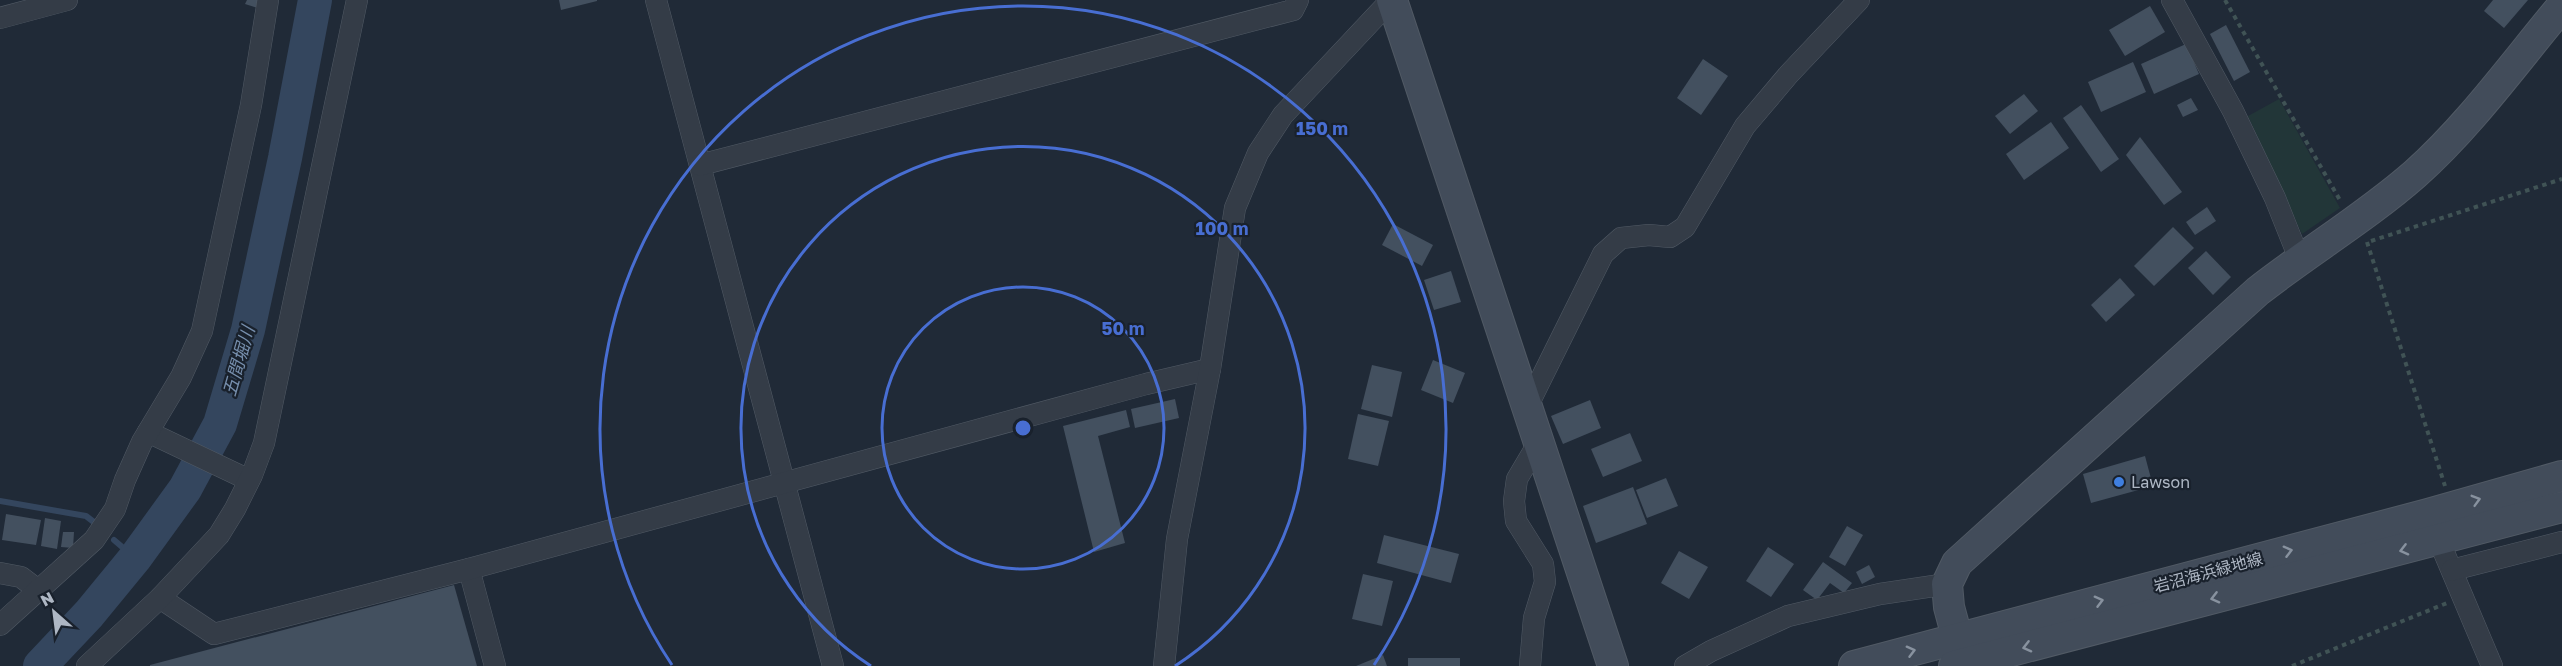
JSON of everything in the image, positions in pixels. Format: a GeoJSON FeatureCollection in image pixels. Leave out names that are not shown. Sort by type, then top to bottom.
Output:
{"type":"FeatureCollection","features":[{"type":"Feature","properties":{"kind":"street"},"geometry":{"type":"LineString","coordinates":[[0,18],[67,0]]}},
{"type":"Feature","properties":{"kind":"street"},"geometry":{"type":"LineString","coordinates":[[0,625],[94,540],[116,509],[125,480],[154,435],[202,331],[251,105],[268,0]]}},
{"type":"Feature","properties":{"kind":"street"},"geometry":{"type":"LineString","coordinates":[[87,666],[160,598],[219,535],[235,509],[246,479],[264,443],[357,0]]}},
{"type":"Feature","properties":{"kind":"street"},"geometry":{"type":"LineString","coordinates":[[656,0],[833,666]]}},
{"type":"Feature","properties":{"kind":"street"},"geometry":{"type":"LineString","coordinates":[[700,165],[1293,10],[1298,0]]}},
{"type":"Feature","properties":{"kind":"street"},"geometry":{"type":"LineString","coordinates":[[1164,666],[1177,539],[1210,369],[1235,208],[1258,153],[1283,115],[1391,0],[1528,405],[1613,666]]}},
{"type":"Feature","properties":{"kind":"street"},"geometry":{"type":"LineString","coordinates":[[1528,405],[1603,255],[1621,238],[1649,234],[1670,237],[1685,227],[1745,126],[1789,74],[1859,0]]}},
{"type":"Feature","properties":{"kind":"street"},"geometry":{"type":"LineString","coordinates":[[2172,0],[2233,111],[2275,198],[2299,258]]}},
{"type":"Feature","properties":{"kind":"street"},"geometry":{"type":"LineString","coordinates":[[1958,656],[1947,584],[1957,563],[2200,342],[2299,258],[2388,196],[2416,173],[2448,141],[2562,6]]}},
{"type":"Feature","properties":{"kind":"street"},"geometry":{"type":"LineString","coordinates":[[160,598],[214,634],[469,569],[1146,384],[1210,369]]}},
{"type":"Feature","properties":{"kind":"street"},"geometry":{"type":"LineString","coordinates":[[154,435],[246,479]]}},
{"type":"Feature","properties":{"kind":"street"},"geometry":{"type":"LineString","coordinates":[[1530,666],[1534,618],[1545,582],[1543,564],[1516,521],[1514,501],[1517,479],[1539,442]]}},
{"type":"Feature","properties":{"kind":"street","name":"岩沼海浜緑地線"},"geometry":{"type":"LineString","coordinates":[[1854,666],[1958,656],[2439,521],[2562,476]]}},
{"type":"Feature","properties":{"kind":"street","name":"岩沼海浜緑地線"},"geometry":{"type":"LineString","coordinates":[[2439,521],[2562,507]]}},
{"type":"Feature","properties":{"kind":"street"},"geometry":{"type":"LineString","coordinates":[[2439,521],[2452,570],[2492,666]]}},
{"type":"Feature","properties":{"kind":"street"},"geometry":{"type":"LineString","coordinates":[[2452,570],[2562,542]]}},
{"type":"Feature","properties":{"kind":"street"},"geometry":{"type":"LineString","coordinates":[[469,569],[495,666]]}},
{"type":"Feature","properties":{"kind":"street"},"geometry":{"type":"LineString","coordinates":[[0,573],[21,577],[38,590]]}},
{"type":"Feature","properties":{"kind":"street"},"geometry":{"type":"LineString","coordinates":[[1685,666],[1711,651],[1788,616],[1880,594],[1947,584]]}},
{"type":"Feature","properties":{"kind":"path"},"geometry":{"type":"LineString","coordinates":[[2224,0],[2346,211]]}},
{"type":"Feature","properties":{"kind":"path"},"geometry":{"type":"LineString","coordinates":[[2439,521],[2367,242],[2562,179]]}},
{"type":"Feature","properties":{"kind":"path"},"geometry":{"type":"LineString","coordinates":[[2292,666],[2463,596]]}},
{"type":"Feature","properties":{"kind":"green space"},"geometry":{"type":"Polygon","coordinates":[[[2279,99],[2340,208],[2302,234],[2248,116],[2279,99]]]}},
{"type":"Feature","properties":{"kind":"building"},"geometry":{"type":"Polygon","coordinates":[[[247,0],[260,0],[258,8],[245,4],[247,0]]]}},
{"type":"Feature","properties":{"kind":"building"},"geometry":{"type":"Polygon","coordinates":[[[559,0],[597,0],[597,1],[561,10],[559,0]]]}},
{"type":"Feature","properties":{"kind":"building"},"geometry":{"type":"Polygon","coordinates":[[[2493,0],[2528,0],[2504,28],[2484,11],[2493,0]]]}},
{"type":"Feature","properties":{"kind":"building"},"geometry":{"type":"Polygon","coordinates":[[[2150,6],[2165,32],[2125,56],[2109,30],[2150,6]]]}},
{"type":"Feature","properties":{"kind":"building"},"geometry":{"type":"Polygon","coordinates":[[[2226,25],[2250,72],[2234,81],[2210,34],[2226,25]]]}},
{"type":"Feature","properties":{"kind":"building"},"geometry":{"type":"Polygon","coordinates":[[[2186,44],[2199,74],[2154,94],[2141,64],[2186,44]]]}},
{"type":"Feature","properties":{"kind":"building"},"geometry":{"type":"Polygon","coordinates":[[[1703,59],[1728,76],[1701,115],[1677,98],[1703,59]]]}},
{"type":"Feature","properties":{"kind":"building"},"geometry":{"type":"Polygon","coordinates":[[[2133,62],[2146,92],[2101,112],[2088,82],[2133,62]]]}},
{"type":"Feature","properties":{"kind":"building"},"geometry":{"type":"Polygon","coordinates":[[[2024,94],[2038,111],[2010,134],[1995,116],[2024,94]]]}},
{"type":"Feature","properties":{"kind":"building"},"geometry":{"type":"Polygon","coordinates":[[[2191,98],[2198,110],[2183,117],[2177,105],[2191,98]]]}},
{"type":"Feature","properties":{"kind":"building"},"geometry":{"type":"Polygon","coordinates":[[[2081,105],[2119,159],[2101,172],[2063,118],[2081,105]]]}},
{"type":"Feature","properties":{"kind":"building"},"geometry":{"type":"Polygon","coordinates":[[[2051,122],[2069,148],[2024,180],[2006,154],[2051,122]]]}},
{"type":"Feature","properties":{"kind":"building"},"geometry":{"type":"Polygon","coordinates":[[[2140,137],[2182,192],[2164,205],[2126,155],[2140,137]]]}},
{"type":"Feature","properties":{"kind":"building"},"geometry":{"type":"Polygon","coordinates":[[[2207,207],[2216,221],[2195,235],[2186,222],[2207,207]]]}},
{"type":"Feature","properties":{"kind":"building"},"geometry":{"type":"Polygon","coordinates":[[[1393,224],[1433,245],[1422,266],[1382,245],[1393,224]]]}},
{"type":"Feature","properties":{"kind":"building"},"geometry":{"type":"Polygon","coordinates":[[[2173,227],[2194,248],[2154,286],[2134,266],[2173,227]]]}},
{"type":"Feature","properties":{"kind":"building"},"geometry":{"type":"Polygon","coordinates":[[[2206,251],[2231,277],[2213,295],[2188,268],[2206,251]]]}},
{"type":"Feature","properties":{"kind":"building"},"geometry":{"type":"Polygon","coordinates":[[[1451,271],[1461,302],[1434,310],[1424,280],[1451,271]]]}},
{"type":"Feature","properties":{"kind":"building"},"geometry":{"type":"Polygon","coordinates":[[[2120,278],[2135,295],[2106,322],[2091,305],[2120,278]]]}},
{"type":"Feature","properties":{"kind":"building"},"geometry":{"type":"Polygon","coordinates":[[[1433,360],[1465,373],[1453,403],[1421,390],[1433,360]]]}},
{"type":"Feature","properties":{"kind":"building"},"geometry":{"type":"Polygon","coordinates":[[[1372,365],[1402,372],[1392,417],[1361,409],[1372,365]]]}},
{"type":"Feature","properties":{"kind":"building"},"geometry":{"type":"Polygon","coordinates":[[[1175,399],[1179,418],[1135,428],[1131,409],[1175,399]]]}},
{"type":"Feature","properties":{"kind":"building"},"geometry":{"type":"Polygon","coordinates":[[[1590,400],[1601,428],[1563,444],[1551,416],[1590,400]]]}},
{"type":"Feature","properties":{"kind":"building"},"geometry":{"type":"Polygon","coordinates":[[[1126,410],[1130,427],[1098,436],[1125,543],[1094,552],[1063,426],[1126,410]]]}},
{"type":"Feature","properties":{"kind":"building"},"geometry":{"type":"Polygon","coordinates":[[[1358,414],[1389,421],[1378,466],[1348,459],[1358,414]]]}},
{"type":"Feature","properties":{"kind":"building"},"geometry":{"type":"Polygon","coordinates":[[[1630,433],[1642,461],[1603,477],[1591,449],[1630,433]]]}},
{"type":"Feature","properties":{"kind":"building"},"geometry":{"type":"Polygon","coordinates":[[[2145,456],[2153,486],[2091,503],[2083,474],[2145,456]]]}},
{"type":"Feature","properties":{"kind":"building"},"geometry":{"type":"Polygon","coordinates":[[[1666,478],[1678,506],[1647,518],[1636,490],[1666,478]]]}},
{"type":"Feature","properties":{"kind":"building"},"geometry":{"type":"Polygon","coordinates":[[[1633,487],[1647,524],[1596,543],[1583,506],[1633,487]]]}},
{"type":"Feature","properties":{"kind":"building"},"geometry":{"type":"Polygon","coordinates":[[[6,514],[41,520],[36,545],[2,540],[6,514]]]}},
{"type":"Feature","properties":{"kind":"building"},"geometry":{"type":"Polygon","coordinates":[[[45,518],[61,521],[57,549],[41,546],[45,518]]]}},
{"type":"Feature","properties":{"kind":"building"},"geometry":{"type":"Polygon","coordinates":[[[1847,526],[1863,535],[1845,566],[1829,557],[1847,526]]]}},
{"type":"Feature","properties":{"kind":"building"},"geometry":{"type":"Polygon","coordinates":[[[63,532],[74,532],[73,548],[61,547],[63,532]]]}},
{"type":"Feature","properties":{"kind":"building"},"geometry":{"type":"Polygon","coordinates":[[[1384,535],[1459,554],[1451,583],[1377,563],[1384,535]]]}},
{"type":"Feature","properties":{"kind":"building"},"geometry":{"type":"Polygon","coordinates":[[[1768,547],[1794,564],[1771,597],[1746,581],[1768,547]]]}},
{"type":"Feature","properties":{"kind":"building"},"geometry":{"type":"Polygon","coordinates":[[[1679,551],[1708,567],[1689,599],[1661,583],[1679,551]]]}},
{"type":"Feature","properties":{"kind":"building"},"geometry":{"type":"Polygon","coordinates":[[[1823,562],[1852,583],[1844,593],[1830,583],[1817,600],[1803,590],[1823,562]]]}},
{"type":"Feature","properties":{"kind":"building"},"geometry":{"type":"Polygon","coordinates":[[[1869,565],[1875,577],[1862,584],[1856,572],[1869,565]]]}},
{"type":"Feature","properties":{"kind":"building"},"geometry":{"type":"Polygon","coordinates":[[[1363,574],[1393,581],[1382,626],[1352,619],[1363,574]]]}},
{"type":"Feature","properties":{"kind":"building"},"geometry":{"type":"Polygon","coordinates":[[[454,585],[477,666],[150,666],[150,665],[454,585]]]}},
{"type":"Feature","properties":{"kind":"building"},"geometry":{"type":"Polygon","coordinates":[[[1383,655],[1387,666],[1356,666],[1383,655]]]}},
{"type":"Feature","properties":{"kind":"building"},"geometry":{"type":"Polygon","coordinates":[[[1408,658],[1460,658],[1460,666],[1408,666],[1408,658]]]}},
{"type":"Feature","properties":{"kind":"waterway","name":"五間堀川"},"geometry":{"type":"LineString","coordinates":[[40,666],[89,614],[135,558],[185,489],[220,424],[248,330],[285,158],[315,0]]}},
{"type":"Feature","properties":{"kind":"waterway"},"geometry":{"type":"LineString","coordinates":[[0,501],[86,516],[99,526]]}},
{"type":"Feature","properties":{"kind":"waterway"},"geometry":{"type":"LineString","coordinates":[[114,540],[135,558]]}},
{"type":"Feature","properties":{"kind":"place","name":"Lawson"},"geometry":{"type":"Point","coordinates":[2119,482]}}]}
